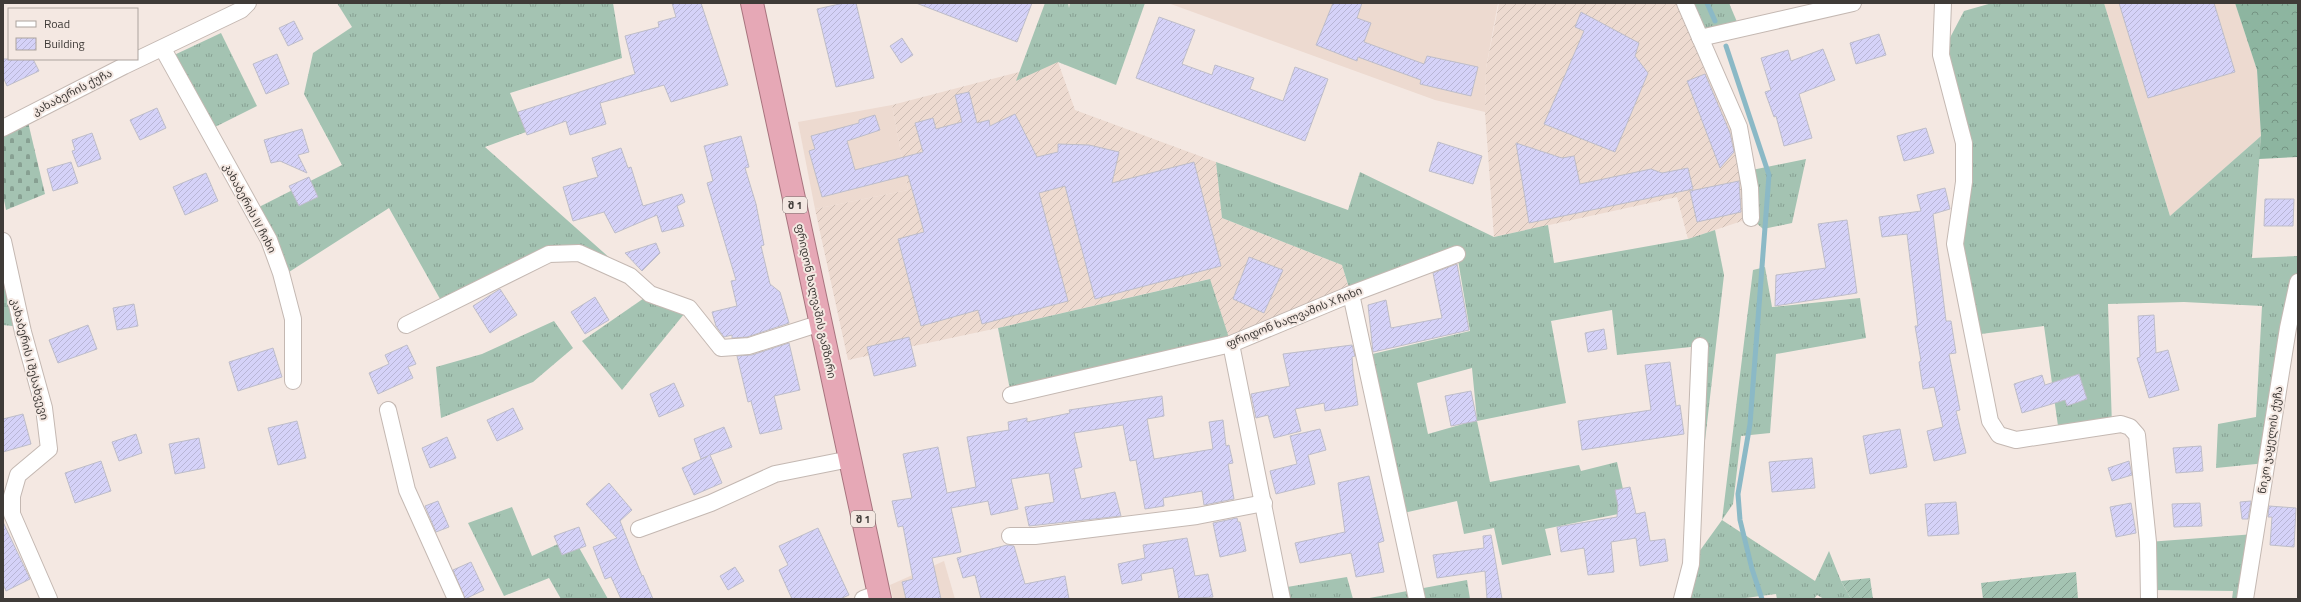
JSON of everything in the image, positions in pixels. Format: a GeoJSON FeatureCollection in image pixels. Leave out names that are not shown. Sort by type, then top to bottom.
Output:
{"type":"FeatureCollection","features":[{"type":"Feature","properties":{"kind":"highway","name":"ფრიდონ ხალვაშის გამზირი"},"geometry":{"type":"LineString","coordinates":[[752,3],[850,459],[874,597]]}},
{"type":"Feature","properties":{"kind":"street","name":"კახაბერის ქუჩა"},"geometry":{"type":"LineString","coordinates":[[138,60],[241,10],[248,3]]}},
{"type":"Feature","properties":{"kind":"street"},"geometry":{"type":"LineString","coordinates":[[1685,3],[1739,127],[1750,188],[1751,218]]}},
{"type":"Feature","properties":{"kind":"street"},"geometry":{"type":"LineString","coordinates":[[1700,38],[1853,3]]}},
{"type":"Feature","properties":{"kind":"street"},"geometry":{"type":"LineString","coordinates":[[1943,3],[1942,55],[1964,143],[1964,182],[1955,244],[1990,421],[1999,435],[2016,440],[2121,424],[2130,427],[2137,435],[2148,542],[2149,599]]}},
{"type":"Feature","properties":{"kind":"street","name":"კახაბერის IV ჩიხი"},"geometry":{"type":"LineString","coordinates":[[163,49],[269,240],[281,273],[293,319],[293,382]]}},
{"type":"Feature","properties":{"kind":"street","name":"კახაბერის ქუჩა"},"geometry":{"type":"LineString","coordinates":[[3,128],[138,60]]}},
{"type":"Feature","properties":{"kind":"street","name":"კახაბერის I შესახვევი"},"geometry":{"type":"LineString","coordinates":[[3,241],[23,332],[44,408],[49,449],[10,478],[12,514],[49,599]]}},
{"type":"Feature","properties":{"kind":"street"},"geometry":{"type":"LineString","coordinates":[[406,325],[549,254],[579,253],[630,276],[650,294],[689,308],[721,348],[749,346],[821,323]]}},
{"type":"Feature","properties":{"kind":"street","name":"ფრიდონ ხალვაშის X ჩიხი"},"geometry":{"type":"LineString","coordinates":[[1011,395],[1231,344],[1351,294],[1457,254]]}},
{"type":"Feature","properties":{"kind":"street","name":"ნიკო ჯაყელის ქუჩა"},"geometry":{"type":"LineString","coordinates":[[2245,599],[2292,305],[2298,282]]}},
{"type":"Feature","properties":{"kind":"street"},"geometry":{"type":"LineString","coordinates":[[1351,294],[1417,599]]}},
{"type":"Feature","properties":{"kind":"street"},"geometry":{"type":"LineString","coordinates":[[1231,344],[1282,599]]}},
{"type":"Feature","properties":{"kind":"street"},"geometry":{"type":"LineString","coordinates":[[1682,599],[1691,564],[1700,346]]}},
{"type":"Feature","properties":{"kind":"street"},"geometry":{"type":"LineString","coordinates":[[388,410],[407,490],[456,599]]}},
{"type":"Feature","properties":{"kind":"street"},"geometry":{"type":"LineString","coordinates":[[639,529],[711,503],[775,474],[850,459]]}},
{"type":"Feature","properties":{"kind":"street"},"geometry":{"type":"LineString","coordinates":[[1010,536],[1035,536],[1197,516],[1264,503]]}},
{"type":"Feature","properties":{"kind":"shaded area"},"geometry":{"type":"Polygon","coordinates":[[[1168,3],[1498,3],[1486,68],[1485,112],[1435,100],[1168,3]]]}},
{"type":"Feature","properties":{"kind":"shaded area"},"geometry":{"type":"Polygon","coordinates":[[[1499,3],[1685,3],[1739,127],[1751,218],[1688,239],[1677,197],[1494,237],[1485,112],[1486,68],[1499,3]]]}},
{"type":"Feature","properties":{"kind":"shaded area"},"geometry":{"type":"Polygon","coordinates":[[[2104,3],[2235,3],[2257,70],[2261,136],[2170,216],[2104,3]]]}},
{"type":"Feature","properties":{"kind":"shaded area"},"geometry":{"type":"Polygon","coordinates":[[[1058,62],[1075,110],[1216,162],[1222,218],[1342,265],[1351,294],[1231,344],[1209,279],[998,328],[848,360],[815,209],[908,190],[892,105],[1058,62]]]}},
{"type":"Feature","properties":{"kind":"shaded area"},"geometry":{"type":"Polygon","coordinates":[[[892,105],[908,190],[815,209],[798,122],[892,105]]]}},
{"type":"Feature","properties":{"kind":"shaded area"},"geometry":{"type":"Polygon","coordinates":[[[944,561],[955,599],[893,599],[890,585],[944,561]]]}},
{"type":"Feature","properties":{"kind":"green space"},"geometry":{"type":"Polygon","coordinates":[[[337,3],[613,3],[622,58],[510,93],[526,132],[485,147],[630,276],[579,253],[549,254],[444,306],[389,208],[289,272],[257,208],[342,165],[304,94],[313,53],[352,27],[337,3]]]}},
{"type":"Feature","properties":{"kind":"green space"},"geometry":{"type":"Polygon","coordinates":[[[1045,3],[1068,3],[1069,8],[1070,3],[1145,3],[1116,85],[1058,62],[1016,81],[1045,3]]]}},
{"type":"Feature","properties":{"kind":"green space"},"geometry":{"type":"Polygon","coordinates":[[[1685,3],[1729,3],[1740,29],[1700,38],[1685,3]]]}},
{"type":"Feature","properties":{"kind":"green space"},"geometry":{"type":"Polygon","coordinates":[[[1992,3],[2104,3],[2170,216],[2261,136],[2252,258],[2298,256],[2298,282],[2266,463],[2216,468],[2218,424],[2256,417],[2262,306],[2184,302],[2108,304],[2112,426],[2059,433],[2044,326],[1973,335],[1955,244],[1964,182],[1941,55],[1964,11],[1992,3]]]}},
{"type":"Feature","properties":{"kind":"green space"},"geometry":{"type":"Polygon","coordinates":[[[2235,3],[2298,3],[2298,157],[2259,159],[2261,136],[2257,70],[2235,3]]]}},
{"type":"Feature","properties":{"kind":"green space"},"geometry":{"type":"Polygon","coordinates":[[[221,33],[257,106],[209,130],[172,56],[221,33]]]}},
{"type":"Feature","properties":{"kind":"green space"},"geometry":{"type":"Polygon","coordinates":[[[28,122],[45,194],[6,210],[3,195],[3,136],[28,122]]]}},
{"type":"Feature","properties":{"kind":"green space"},"geometry":{"type":"Polygon","coordinates":[[[1806,159],[1792,223],[1763,229],[1751,218],[1747,171],[1806,159]]]}},
{"type":"Feature","properties":{"kind":"green space"},"geometry":{"type":"Polygon","coordinates":[[[1216,162],[1348,210],[1360,172],[1494,237],[1548,225],[1554,263],[1688,239],[1715,230],[1724,275],[1691,563],[1722,520],[1815,581],[1829,551],[1841,581],[1851,599],[1824,599],[1817,595],[1814,599],[1777,599],[1776,594],[1738,599],[1682,599],[1700,346],[1617,355],[1612,310],[1551,321],[1566,403],[1477,421],[1490,482],[1579,465],[1581,471],[1617,462],[1628,512],[1545,529],[1551,555],[1502,565],[1494,528],[1464,534],[1457,501],[1399,514],[1364,356],[1470,331],[1457,254],[1351,294],[1342,265],[1222,218],[1216,162]],[[1472,368],[1417,383],[1428,434],[1477,420],[1472,368]]]}},
{"type":"Feature","properties":{"kind":"green space"},"geometry":{"type":"Polygon","coordinates":[[[1765,267],[1772,307],[1860,298],[1866,338],[1776,354],[1770,433],[1741,436],[1733,504],[1722,520],[1753,270],[1765,267]]]}},
{"type":"Feature","properties":{"kind":"green space"},"geometry":{"type":"Polygon","coordinates":[[[1210,279],[1231,344],[1011,395],[998,328],[1210,279]]]}},
{"type":"Feature","properties":{"kind":"green space"},"geometry":{"type":"Polygon","coordinates":[[[8,287],[14,301],[9,306],[21,327],[3,325],[3,289],[8,287]]]}},
{"type":"Feature","properties":{"kind":"green space"},"geometry":{"type":"Polygon","coordinates":[[[650,294],[689,308],[622,390],[582,341],[650,294]]]}},
{"type":"Feature","properties":{"kind":"green space"},"geometry":{"type":"Polygon","coordinates":[[[554,321],[573,348],[533,382],[441,418],[436,367],[482,354],[554,321]]]}},
{"type":"Feature","properties":{"kind":"green space"},"geometry":{"type":"Polygon","coordinates":[[[512,507],[532,556],[573,537],[608,599],[561,599],[549,578],[504,596],[468,523],[512,507]]]}},
{"type":"Feature","properties":{"kind":"green space"},"geometry":{"type":"Polygon","coordinates":[[[2255,534],[2245,599],[2232,599],[2233,591],[2149,590],[2148,542],[2255,534]]]}},
{"type":"Feature","properties":{"kind":"green space"},"geometry":{"type":"Polygon","coordinates":[[[2076,572],[2078,599],[1983,599],[1981,583],[2076,572]]]}},
{"type":"Feature","properties":{"kind":"green space"},"geometry":{"type":"Polygon","coordinates":[[[1347,577],[1353,599],[1282,599],[1281,588],[1347,577]]]}},
{"type":"Feature","properties":{"kind":"green space"},"geometry":{"type":"Polygon","coordinates":[[[1870,578],[1873,599],[1851,599],[1841,581],[1870,578]]]}},
{"type":"Feature","properties":{"kind":"green space"},"geometry":{"type":"Polygon","coordinates":[[[1467,580],[1470,599],[1364,599],[1467,580]]]}},
{"type":"Feature","properties":{"kind":"building"},"geometry":{"type":"Polygon","coordinates":[[[672,3],[701,3],[728,85],[671,102],[664,85],[600,103],[606,124],[570,135],[566,121],[527,135],[518,112],[635,74],[625,36],[659,27],[658,22],[676,17],[672,3]]]}},
{"type":"Feature","properties":{"kind":"building"},"geometry":{"type":"Polygon","coordinates":[[[844,3],[856,3],[874,78],[836,87],[817,9],[844,3]]]}},
{"type":"Feature","properties":{"kind":"building"},"geometry":{"type":"Polygon","coordinates":[[[916,3],[1032,3],[1017,42],[916,3]]]}},
{"type":"Feature","properties":{"kind":"building"},"geometry":{"type":"Polygon","coordinates":[[[1333,3],[1362,3],[1357,18],[1371,23],[1364,42],[1424,64],[1427,56],[1478,67],[1471,96],[1420,84],[1421,80],[1358,57],[1357,61],[1316,45],[1333,3]]]}},
{"type":"Feature","properties":{"kind":"building"},"geometry":{"type":"Polygon","coordinates":[[[2119,3],[2214,3],[2235,72],[2148,98],[2119,3]]]}},
{"type":"Feature","properties":{"kind":"building"},"geometry":{"type":"Polygon","coordinates":[[[1581,12],[1639,43],[1635,56],[1648,73],[1615,152],[1544,124],[1584,31],[1575,27],[1581,12]]]}},
{"type":"Feature","properties":{"kind":"building"},"geometry":{"type":"Polygon","coordinates":[[[1159,17],[1195,30],[1182,64],[1212,75],[1215,65],[1254,78],[1250,89],[1283,101],[1295,67],[1328,79],[1305,141],[1136,78],[1159,17]]]}},
{"type":"Feature","properties":{"kind":"building"},"geometry":{"type":"Polygon","coordinates":[[[294,21],[303,39],[288,46],[279,28],[294,21]]]}},
{"type":"Feature","properties":{"kind":"building"},"geometry":{"type":"Polygon","coordinates":[[[1879,34],[1886,55],[1856,64],[1850,43],[1879,34]]]}},
{"type":"Feature","properties":{"kind":"building"},"geometry":{"type":"Polygon","coordinates":[[[902,38],[913,55],[901,63],[890,46],[902,38]]]}},
{"type":"Feature","properties":{"kind":"building"},"geometry":{"type":"Polygon","coordinates":[[[1823,49],[1835,80],[1799,94],[1812,138],[1784,146],[1776,116],[1774,117],[1765,92],[1771,90],[1761,58],[1788,50],[1791,61],[1823,49]]]}},
{"type":"Feature","properties":{"kind":"building"},"geometry":{"type":"Polygon","coordinates":[[[277,54],[289,84],[266,94],[253,64],[277,54]]]}},
{"type":"Feature","properties":{"kind":"building"},"geometry":{"type":"Polygon","coordinates":[[[3,59],[34,60],[39,71],[7,86],[3,77],[3,59]]]}},
{"type":"Feature","properties":{"kind":"building"},"geometry":{"type":"Polygon","coordinates":[[[1705,74],[1730,133],[1734,152],[1720,168],[1687,81],[1705,74]]]}},
{"type":"Feature","properties":{"kind":"building"},"geometry":{"type":"Polygon","coordinates":[[[969,92],[977,123],[989,120],[990,126],[1015,114],[1037,157],[1058,152],[1058,144],[1089,145],[1119,152],[1112,183],[1194,162],[1221,266],[1095,299],[1065,186],[1039,193],[1068,301],[982,324],[978,310],[921,326],[898,239],[924,232],[908,175],[822,197],[809,151],[815,149],[811,136],[859,123],[859,120],[875,115],[880,130],[847,141],[855,170],[923,152],[915,123],[933,118],[936,129],[962,122],[955,95],[969,92]]]}},
{"type":"Feature","properties":{"kind":"building"},"geometry":{"type":"Polygon","coordinates":[[[157,108],[166,128],[140,140],[130,120],[157,108]]]}},
{"type":"Feature","properties":{"kind":"building"},"geometry":{"type":"Polygon","coordinates":[[[1926,128],[1934,153],[1904,161],[1897,136],[1926,128]]]}},
{"type":"Feature","properties":{"kind":"building"},"geometry":{"type":"Polygon","coordinates":[[[302,129],[309,152],[298,155],[307,173],[280,161],[271,163],[264,140],[302,129]]]}},
{"type":"Feature","properties":{"kind":"building"},"geometry":{"type":"Polygon","coordinates":[[[92,133],[101,159],[78,167],[72,151],[75,150],[72,140],[92,133]]]}},
{"type":"Feature","properties":{"kind":"building"},"geometry":{"type":"Polygon","coordinates":[[[741,136],[749,167],[745,168],[756,204],[764,245],[761,246],[770,284],[780,292],[789,323],[747,337],[732,338],[732,335],[724,337],[716,326],[712,312],[737,306],[731,281],[736,280],[707,183],[713,181],[704,146],[741,136]]]}},
{"type":"Feature","properties":{"kind":"building"},"geometry":{"type":"Polygon","coordinates":[[[1438,142],[1482,156],[1473,184],[1429,171],[1438,142]]]}},
{"type":"Feature","properties":{"kind":"building"},"geometry":{"type":"Polygon","coordinates":[[[1516,143],[1562,158],[1574,156],[1580,184],[1651,169],[1662,173],[1688,168],[1693,189],[1529,223],[1516,143]]]}},
{"type":"Feature","properties":{"kind":"building"},"geometry":{"type":"Polygon","coordinates":[[[621,148],[628,168],[631,167],[643,206],[682,194],[685,202],[677,206],[684,226],[662,232],[657,215],[615,233],[604,212],[573,221],[563,187],[598,177],[592,158],[621,148]]]}},
{"type":"Feature","properties":{"kind":"building"},"geometry":{"type":"Polygon","coordinates":[[[71,162],[78,183],[53,191],[47,169],[71,162]]]}},
{"type":"Feature","properties":{"kind":"building"},"geometry":{"type":"Polygon","coordinates":[[[206,173],[218,201],[185,215],[173,187],[206,173]]]}},
{"type":"Feature","properties":{"kind":"building"},"geometry":{"type":"Polygon","coordinates":[[[309,177],[318,197],[299,206],[289,186],[309,177]]]}},
{"type":"Feature","properties":{"kind":"building"},"geometry":{"type":"Polygon","coordinates":[[[1739,181],[1741,212],[1697,222],[1690,191],[1739,181]]]}},
{"type":"Feature","properties":{"kind":"building"},"geometry":{"type":"Polygon","coordinates":[[[1945,188],[1950,209],[1933,214],[1946,321],[1951,321],[1956,353],[1949,354],[1960,410],[1956,411],[1966,453],[1934,461],[1927,431],[1943,427],[1934,387],[1923,389],[1919,362],[1921,361],[1915,326],[1918,326],[1907,234],[1882,237],[1879,217],[1921,211],[1917,195],[1945,188]]]}},
{"type":"Feature","properties":{"kind":"building"},"geometry":{"type":"Polygon","coordinates":[[[2265,199],[2294,199],[2293,226],[2264,226],[2265,199]]]}},
{"type":"Feature","properties":{"kind":"building"},"geometry":{"type":"Polygon","coordinates":[[[1847,220],[1857,293],[1775,306],[1776,275],[1826,268],[1818,224],[1847,220]]]}},
{"type":"Feature","properties":{"kind":"building"},"geometry":{"type":"Polygon","coordinates":[[[656,243],[660,253],[642,271],[625,253],[656,243]]]}},
{"type":"Feature","properties":{"kind":"building"},"geometry":{"type":"Polygon","coordinates":[[[1249,257],[1283,270],[1264,313],[1233,299],[1249,257]]]}},
{"type":"Feature","properties":{"kind":"building"},"geometry":{"type":"Polygon","coordinates":[[[1457,264],[1469,330],[1373,352],[1368,305],[1386,300],[1391,328],[1442,318],[1433,273],[1457,264]]]}},
{"type":"Feature","properties":{"kind":"building"},"geometry":{"type":"Polygon","coordinates":[[[500,289],[517,315],[490,333],[473,306],[500,289]]]}},
{"type":"Feature","properties":{"kind":"building"},"geometry":{"type":"Polygon","coordinates":[[[595,297],[609,320],[585,334],[571,312],[595,297]]]}},
{"type":"Feature","properties":{"kind":"building"},"geometry":{"type":"Polygon","coordinates":[[[134,304],[138,326],[117,330],[113,308],[134,304]]]}},
{"type":"Feature","properties":{"kind":"building"},"geometry":{"type":"Polygon","coordinates":[[[2154,315],[2156,353],[2168,350],[2179,390],[2149,398],[2137,358],[2140,357],[2138,316],[2154,315]]]}},
{"type":"Feature","properties":{"kind":"building"},"geometry":{"type":"Polygon","coordinates":[[[88,325],[97,349],[58,363],[49,340],[88,325]]]}},
{"type":"Feature","properties":{"kind":"building"},"geometry":{"type":"Polygon","coordinates":[[[1604,329],[1607,349],[1588,352],[1585,333],[1604,329]]]}},
{"type":"Feature","properties":{"kind":"building"},"geometry":{"type":"Polygon","coordinates":[[[909,337],[916,366],[874,376],[867,347],[909,337]]]}},
{"type":"Feature","properties":{"kind":"building"},"geometry":{"type":"Polygon","coordinates":[[[789,343],[800,390],[774,396],[782,429],[760,434],[751,401],[748,402],[737,356],[752,355],[789,343]]]}},
{"type":"Feature","properties":{"kind":"building"},"geometry":{"type":"Polygon","coordinates":[[[407,345],[416,364],[408,367],[413,378],[378,394],[369,373],[389,364],[385,355],[407,345]]]}},
{"type":"Feature","properties":{"kind":"building"},"geometry":{"type":"Polygon","coordinates":[[[1352,345],[1355,356],[1352,357],[1358,405],[1325,411],[1324,403],[1295,409],[1301,431],[1274,438],[1268,415],[1256,418],[1251,394],[1290,386],[1283,354],[1352,345]]]}},
{"type":"Feature","properties":{"kind":"building"},"geometry":{"type":"Polygon","coordinates":[[[273,348],[282,377],[238,391],[229,362],[273,348]]]}},
{"type":"Feature","properties":{"kind":"building"},"geometry":{"type":"Polygon","coordinates":[[[1670,362],[1676,406],[1680,405],[1684,434],[1582,450],[1578,421],[1651,410],[1645,365],[1670,362]]]}},
{"type":"Feature","properties":{"kind":"building"},"geometry":{"type":"Polygon","coordinates":[[[2079,374],[2087,399],[2067,406],[2065,400],[2022,413],[2014,384],[2042,375],[2045,385],[2079,374]]]}},
{"type":"Feature","properties":{"kind":"building"},"geometry":{"type":"Polygon","coordinates":[[[674,383],[684,406],[659,417],[650,394],[674,383]]]}},
{"type":"Feature","properties":{"kind":"building"},"geometry":{"type":"Polygon","coordinates":[[[1471,391],[1477,421],[1451,426],[1445,396],[1471,391]]]}},
{"type":"Feature","properties":{"kind":"building"},"geometry":{"type":"Polygon","coordinates":[[[1162,396],[1164,416],[1147,419],[1154,459],[1213,449],[1209,422],[1223,420],[1226,446],[1229,445],[1233,463],[1228,464],[1234,499],[1204,505],[1202,491],[1163,498],[1164,506],[1145,509],[1136,460],[1130,461],[1123,425],[1074,433],[1082,467],[1074,469],[1081,499],[1115,492],[1121,516],[1029,526],[1025,507],[1054,502],[1049,473],[1011,479],[1018,509],[991,515],[988,501],[951,508],[961,552],[932,558],[941,599],[906,599],[902,582],[913,579],[903,526],[898,527],[892,501],[912,498],[903,454],[938,447],[947,493],[976,487],[967,437],[1009,430],[1008,422],[1027,418],[1027,422],[1070,413],[1069,410],[1162,396]]]}},
{"type":"Feature","properties":{"kind":"building"},"geometry":{"type":"Polygon","coordinates":[[[513,408],[523,429],[497,441],[487,420],[513,408]]]}},
{"type":"Feature","properties":{"kind":"building"},"geometry":{"type":"Polygon","coordinates":[[[23,414],[31,444],[3,452],[3,419],[23,414]]]}},
{"type":"Feature","properties":{"kind":"building"},"geometry":{"type":"Polygon","coordinates":[[[297,421],[306,458],[278,465],[268,428],[297,421]]]}},
{"type":"Feature","properties":{"kind":"building"},"geometry":{"type":"Polygon","coordinates":[[[724,427],[732,447],[710,455],[722,483],[694,495],[682,468],[708,456],[701,459],[694,439],[724,427]]]}},
{"type":"Feature","properties":{"kind":"building"},"geometry":{"type":"Polygon","coordinates":[[[1320,429],[1326,450],[1308,455],[1315,484],[1276,494],[1270,471],[1297,464],[1290,436],[1320,429]]]}},
{"type":"Feature","properties":{"kind":"building"},"geometry":{"type":"Polygon","coordinates":[[[1900,429],[1907,467],[1870,474],[1863,436],[1900,429]]]}},
{"type":"Feature","properties":{"kind":"building"},"geometry":{"type":"Polygon","coordinates":[[[136,434],[142,453],[119,461],[112,442],[136,434]]]}},
{"type":"Feature","properties":{"kind":"building"},"geometry":{"type":"Polygon","coordinates":[[[447,437],[456,458],[430,468],[422,448],[447,437]]]}},
{"type":"Feature","properties":{"kind":"building"},"geometry":{"type":"Polygon","coordinates":[[[199,438],[205,468],[175,474],[169,444],[199,438]]]}},
{"type":"Feature","properties":{"kind":"building"},"geometry":{"type":"Polygon","coordinates":[[[2201,446],[2203,471],[2176,473],[2173,448],[2201,446]]]}},
{"type":"Feature","properties":{"kind":"building"},"geometry":{"type":"Polygon","coordinates":[[[1812,458],[1815,488],[1772,492],[1769,462],[1812,458]]]}},
{"type":"Feature","properties":{"kind":"building"},"geometry":{"type":"Polygon","coordinates":[[[101,461],[111,491],[75,503],[65,473],[101,461]]]}},
{"type":"Feature","properties":{"kind":"building"},"geometry":{"type":"Polygon","coordinates":[[[2129,461],[2132,475],[2112,481],[2108,468],[2129,461]]]}},
{"type":"Feature","properties":{"kind":"building"},"geometry":{"type":"Polygon","coordinates":[[[1369,476],[1384,541],[1378,543],[1384,572],[1356,577],[1351,553],[1300,563],[1295,543],[1345,532],[1338,483],[1369,476]]]}},
{"type":"Feature","properties":{"kind":"building"},"geometry":{"type":"Polygon","coordinates":[[[609,483],[632,510],[620,521],[653,599],[621,599],[611,577],[605,579],[593,547],[617,538],[586,504],[609,483]]]}},
{"type":"Feature","properties":{"kind":"building"},"geometry":{"type":"Polygon","coordinates":[[[1630,487],[1636,514],[1645,512],[1650,541],[1665,539],[1668,561],[1640,566],[1636,538],[1611,542],[1614,572],[1588,575],[1584,548],[1561,552],[1557,527],[1617,517],[1618,506],[1615,490],[1630,487]]]}},
{"type":"Feature","properties":{"kind":"building"},"geometry":{"type":"Polygon","coordinates":[[[438,501],[449,527],[436,532],[425,506],[438,501]]]}},
{"type":"Feature","properties":{"kind":"building"},"geometry":{"type":"Polygon","coordinates":[[[2251,501],[2248,519],[2242,519],[2240,502],[2251,501]]]}},
{"type":"Feature","properties":{"kind":"building"},"geometry":{"type":"Polygon","coordinates":[[[1956,502],[1959,534],[1928,536],[1925,504],[1956,502]]]}},
{"type":"Feature","properties":{"kind":"building"},"geometry":{"type":"Polygon","coordinates":[[[2131,503],[2136,533],[2116,537],[2110,507],[2131,503]]]}},
{"type":"Feature","properties":{"kind":"building"},"geometry":{"type":"Polygon","coordinates":[[[2200,503],[2202,526],[2174,527],[2172,504],[2200,503]]]}},
{"type":"Feature","properties":{"kind":"building"},"geometry":{"type":"Polygon","coordinates":[[[2269,506],[2296,508],[2294,547],[2270,545],[2272,517],[2268,517],[2269,506]]]}},
{"type":"Feature","properties":{"kind":"building"},"geometry":{"type":"Polygon","coordinates":[[[1237,518],[1238,522],[1240,522],[1246,551],[1220,557],[1213,523],[1237,518]]]}},
{"type":"Feature","properties":{"kind":"building"},"geometry":{"type":"Polygon","coordinates":[[[3,522],[30,579],[6,591],[3,584],[3,522]]]}},
{"type":"Feature","properties":{"kind":"building"},"geometry":{"type":"Polygon","coordinates":[[[579,527],[586,546],[562,555],[554,536],[579,527]]]}},
{"type":"Feature","properties":{"kind":"building"},"geometry":{"type":"Polygon","coordinates":[[[818,528],[849,595],[840,599],[792,599],[779,570],[788,565],[779,546],[818,528]]]}},
{"type":"Feature","properties":{"kind":"building"},"geometry":{"type":"Polygon","coordinates":[[[1491,535],[1502,599],[1487,599],[1485,571],[1437,578],[1433,555],[1484,548],[1483,536],[1491,535]]]}},
{"type":"Feature","properties":{"kind":"building"},"geometry":{"type":"Polygon","coordinates":[[[1187,538],[1195,576],[1208,574],[1213,597],[1179,599],[1173,568],[1141,574],[1142,580],[1122,584],[1118,564],[1145,558],[1143,545],[1187,538]]]}},
{"type":"Feature","properties":{"kind":"building"},"geometry":{"type":"Polygon","coordinates":[[[1007,545],[1014,546],[1025,584],[1065,576],[1069,599],[981,599],[975,575],[963,578],[957,558],[1007,545]]]}},
{"type":"Feature","properties":{"kind":"building"},"geometry":{"type":"Polygon","coordinates":[[[471,562],[484,590],[465,599],[453,570],[471,562]]]}},
{"type":"Feature","properties":{"kind":"building"},"geometry":{"type":"Polygon","coordinates":[[[735,567],[744,581],[728,590],[720,576],[735,567]]]}},
{"type":"Feature","properties":{"kind":"waterway"},"geometry":{"type":"LineString","coordinates":[[1707,3],[1715,21]]}},
{"type":"Feature","properties":{"kind":"waterway"},"geometry":{"type":"LineString","coordinates":[[1726,46],[1769,175],[1750,424],[1738,494],[1740,520],[1752,569],[1762,599]]}}]}
